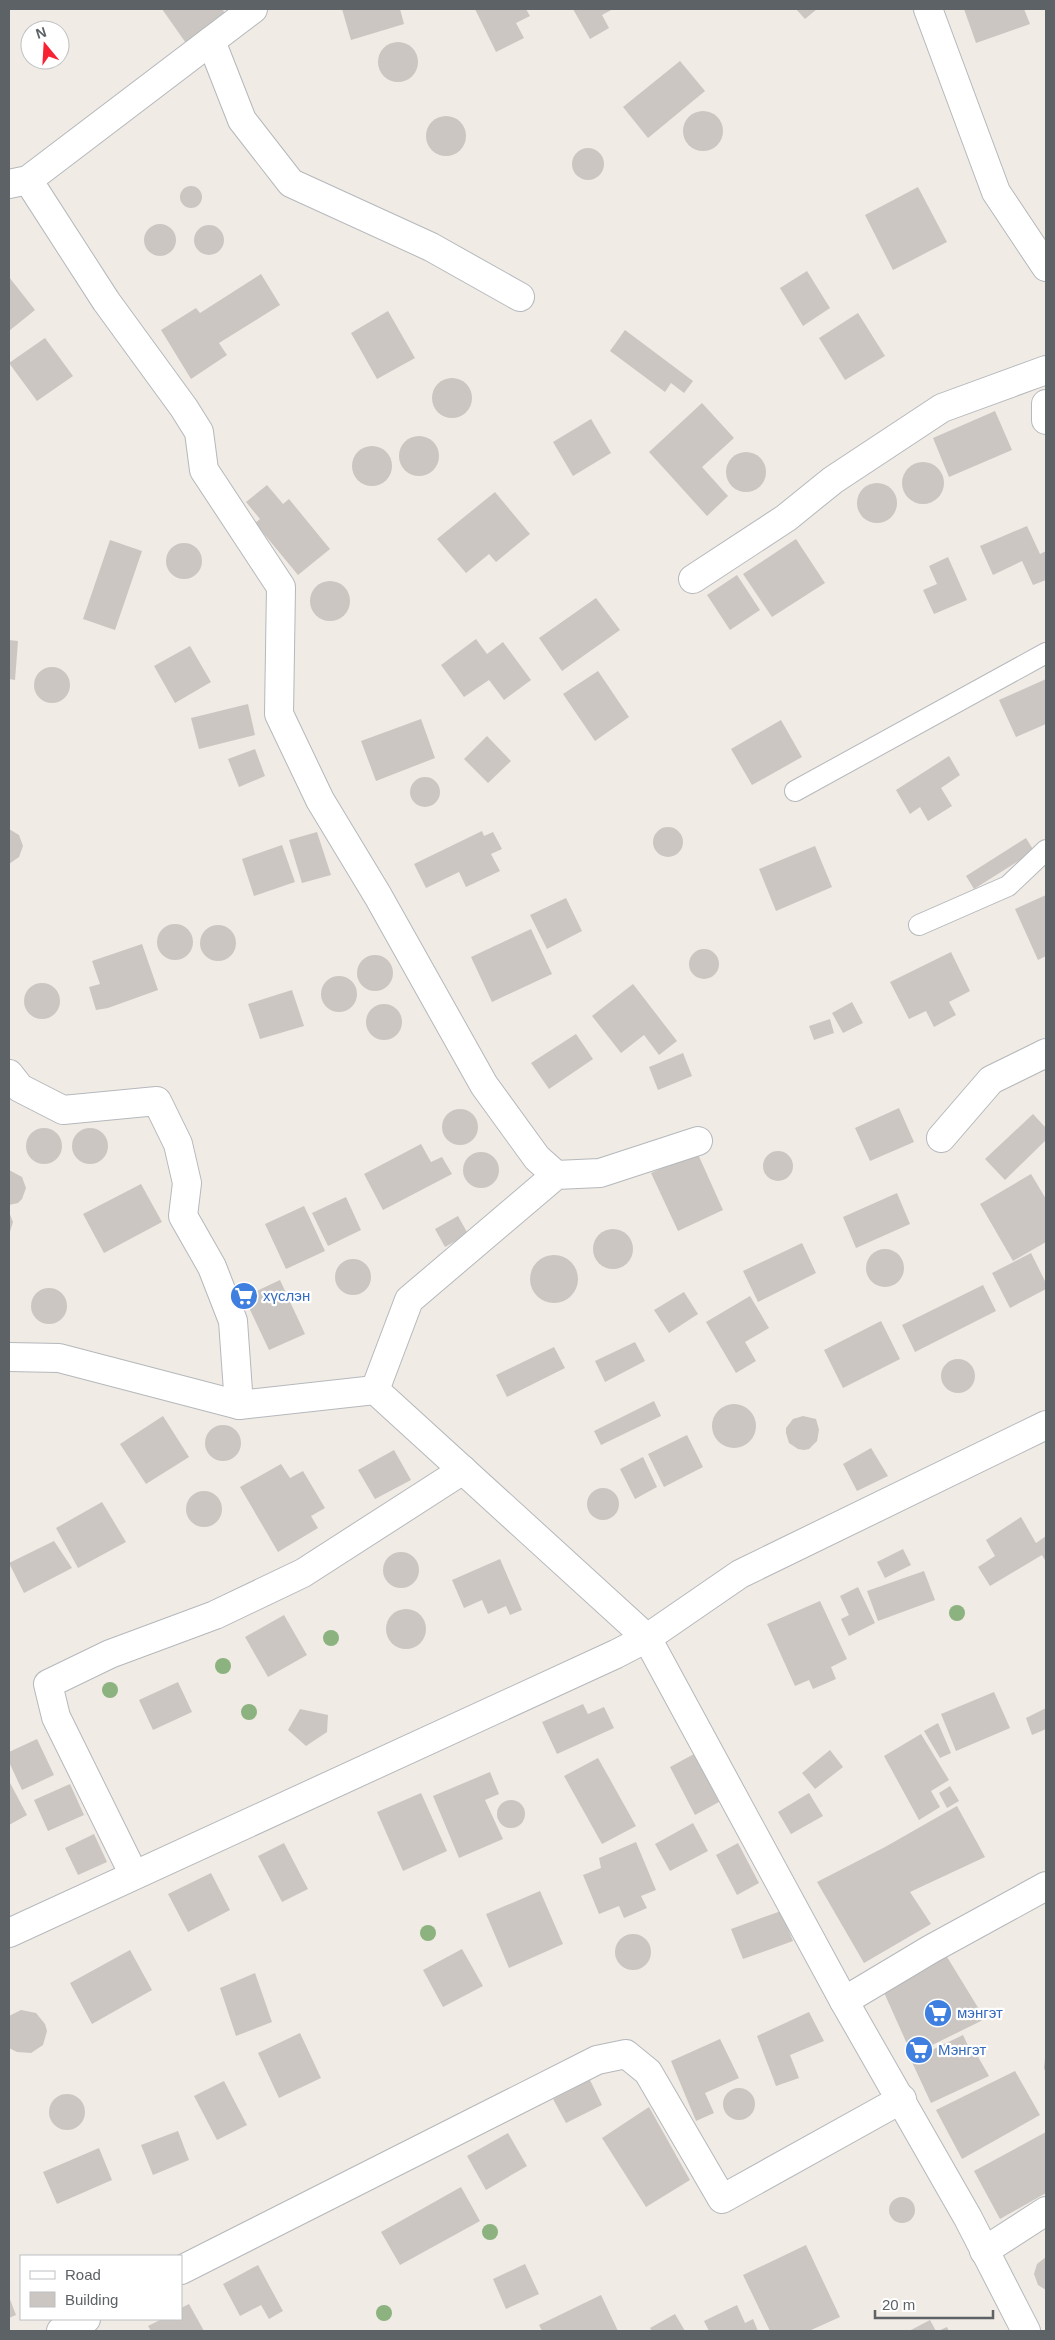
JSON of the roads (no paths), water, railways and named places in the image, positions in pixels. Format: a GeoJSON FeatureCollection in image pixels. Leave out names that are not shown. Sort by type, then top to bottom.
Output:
{"type":"FeatureCollection","features":[{"type":"Feature","properties":{"kind":"street"},"geometry":{"type":"LineString","coordinates":[[254,9],[18,182],[184,408],[199,432],[204,470],[281,587],[279,714],[320,800],[378,896],[484,1085],[537,1158],[556,1175]]}},
{"type":"Feature","properties":{"kind":"street"},"geometry":{"type":"LineString","coordinates":[[928,9],[996,192],[1046,267]]}},
{"type":"Feature","properties":{"kind":"street"},"geometry":{"type":"LineString","coordinates":[[211,41],[242,120],[291,183],[431,247],[520,297]]}},
{"type":"Feature","properties":{"kind":"street"},"geometry":{"type":"LineString","coordinates":[[693,579],[786,518],[833,480],[942,408],[1046,370]]}},
{"type":"Feature","properties":{"kind":"street"},"geometry":{"type":"LineString","coordinates":[[1046,404],[1046,420]]}},
{"type":"Feature","properties":{"kind":"street"},"geometry":{"type":"LineString","coordinates":[[941,1138],[991,1080],[1046,1053]]}},
{"type":"Feature","properties":{"kind":"street"},"geometry":{"type":"LineString","coordinates":[[9,1074],[20,1088],[63,1110],[157,1101],[178,1144],[187,1183],[183,1216],[212,1267],[233,1321],[239,1405]]}},
{"type":"Feature","properties":{"kind":"street"},"geometry":{"type":"LineString","coordinates":[[375,1390],[409,1300],[556,1175],[600,1173],[698,1141]]}},
{"type":"Feature","properties":{"kind":"street"},"geometry":{"type":"LineString","coordinates":[[9,1357],[59,1358],[239,1405],[375,1390],[647,1638],[844,2000],[902,2100],[1026,2331]]}},
{"type":"Feature","properties":{"kind":"street"},"geometry":{"type":"LineString","coordinates":[[9,1932],[616,1654],[647,1638],[740,1574],[1046,1425]]}},
{"type":"Feature","properties":{"kind":"street"},"geometry":{"type":"LineString","coordinates":[[134,1876],[56,1717],[48,1684],[110,1654],[215,1615],[303,1573],[463,1470]]}},
{"type":"Feature","properties":{"kind":"street"},"geometry":{"type":"LineString","coordinates":[[844,2000],[931,1949],[1046,1886]]}},
{"type":"Feature","properties":{"kind":"street"},"geometry":{"type":"LineString","coordinates":[[182,2269],[597,2060],[626,2054],[648,2072],[722,2199],[902,2100]]}},
{"type":"Feature","properties":{"kind":"street"},"geometry":{"type":"LineString","coordinates":[[984,2251],[1046,2211]]}},
{"type":"Feature","properties":{"kind":"street"},"geometry":{"type":"LineString","coordinates":[[61,2331],[84,2320]]}},
{"type":"Feature","properties":{"kind":"lane"},"geometry":{"type":"LineString","coordinates":[[795,791],[1046,653]]}},
{"type":"Feature","properties":{"kind":"lane"},"geometry":{"type":"LineString","coordinates":[[918,925],[1008,886],[1046,850]]}},
{"type":"Feature","properties":{"kind":"place","name":"хүслэн"},"geometry":{"type":"Point","coordinates":[244,1296]}},
{"type":"Feature","properties":{"kind":"place","name":"мэнгэт"},"geometry":{"type":"Point","coordinates":[938,2013]}},
{"type":"Feature","properties":{"kind":"place","name":"Мэнгэт"},"geometry":{"type":"Point","coordinates":[919,2050]}}]}
